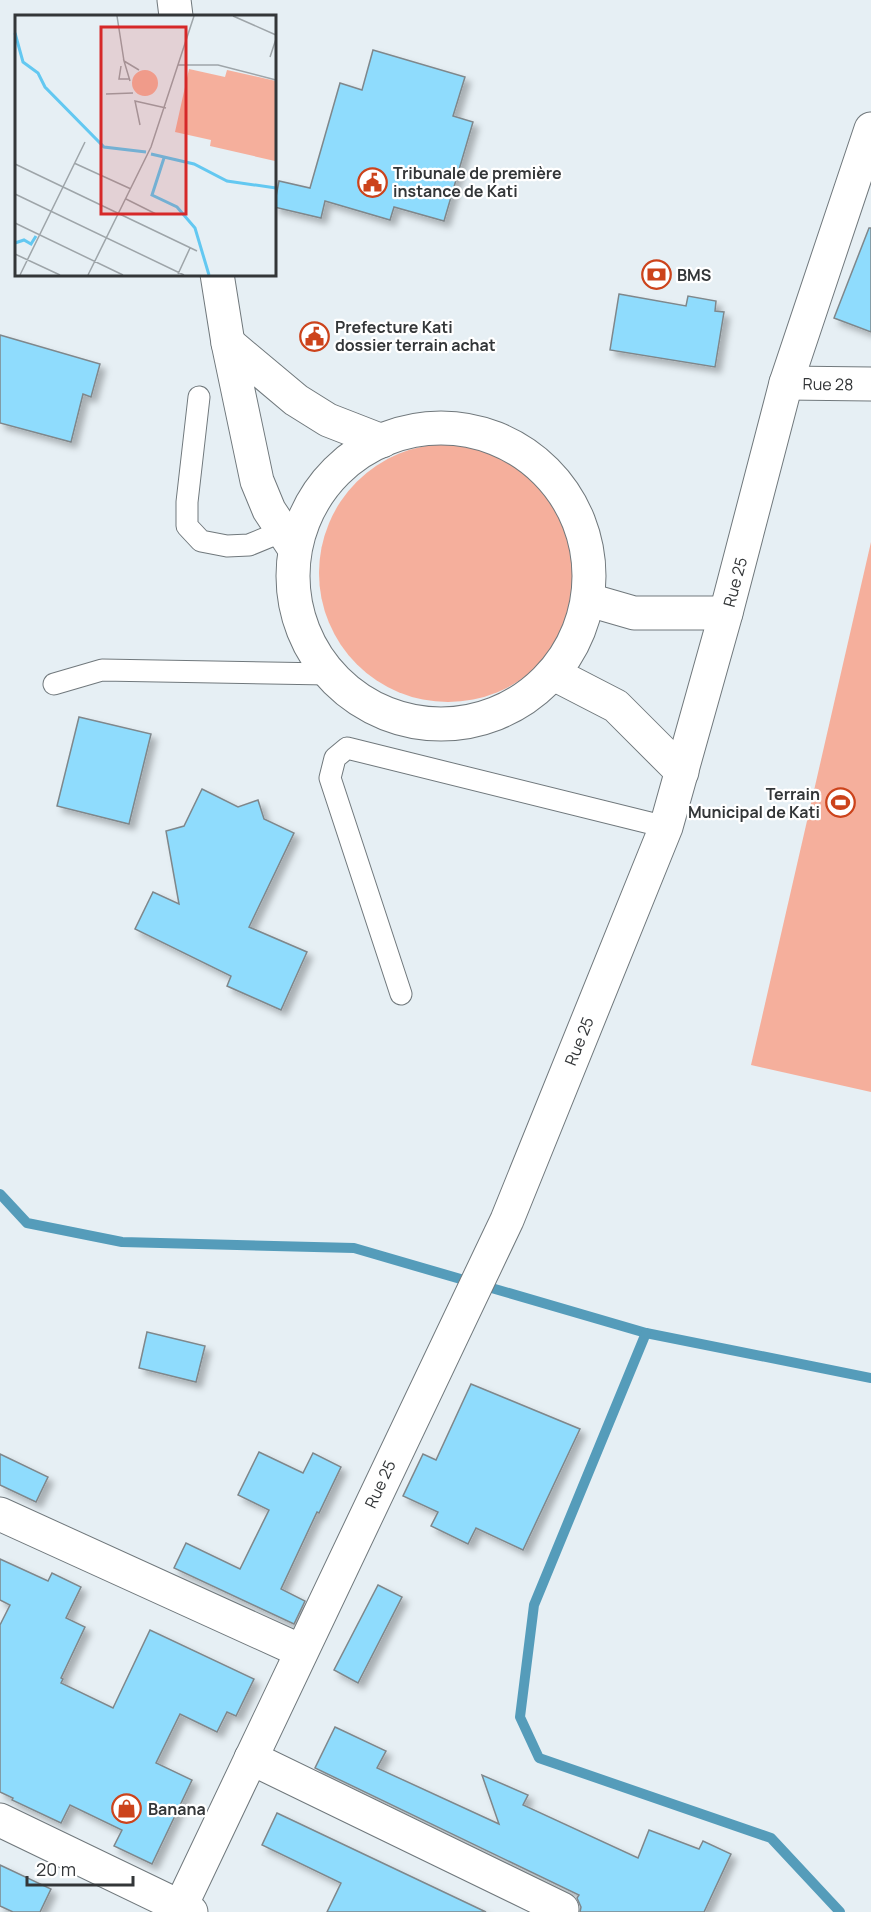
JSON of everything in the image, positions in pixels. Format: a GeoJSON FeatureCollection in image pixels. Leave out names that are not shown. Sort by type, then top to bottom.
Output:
{"type":"FeatureCollection","features":[{"type":"Feature","properties":{"kind":"street"},"geometry":{"type":"LineString","coordinates":[[174,0],[176,15]]}},
{"type":"Feature","properties":{"kind":"street","name":"Rue 25"},"geometry":{"type":"LineString","coordinates":[[183,1910],[251,1758],[507,1220],[666,826],[726,614],[786,383],[871,129]]}},
{"type":"Feature","properties":{"kind":"street"},"geometry":{"type":"LineString","coordinates":[[218,276],[228,343],[257,481],[269,510],[288,539],[293,603],[301,630],[328,674],[368,706],[423,724],[466,723],[519,704],[554,674],[581,631],[589,600],[585,538],[567,496],[536,461],[497,438],[447,428],[394,435],[348,459],[312,500],[288,539]]}},
{"type":"Feature","properties":{"kind":"street"},"geometry":{"type":"LineString","coordinates":[[228,343],[296,400],[328,420],[382,441]]}},
{"type":"Feature","properties":{"kind":"street","name":"Rue 28"},"geometry":{"type":"LineString","coordinates":[[786,383],[871,384]]}},
{"type":"Feature","properties":{"kind":"street"},"geometry":{"type":"LineString","coordinates":[[589,600],[634,614],[726,614]]}},
{"type":"Feature","properties":{"kind":"street"},"geometry":{"type":"LineString","coordinates":[[554,674],[616,706],[682,772]]}},
{"type":"Feature","properties":{"kind":"street"},"geometry":{"type":"LineString","coordinates":[[0,1514],[302,1651]]}},
{"type":"Feature","properties":{"kind":"street"},"geometry":{"type":"LineString","coordinates":[[251,1758],[562,1909]]}},
{"type":"Feature","properties":{"kind":"street"},"geometry":{"type":"LineString","coordinates":[[0,1820],[183,1910]]}},
{"type":"Feature","properties":{"kind":"lane"},"geometry":{"type":"LineString","coordinates":[[199,397],[187,502],[187,526],[201,541],[227,546],[288,539]]}},
{"type":"Feature","properties":{"kind":"lane"},"geometry":{"type":"LineString","coordinates":[[54,684],[102,670],[328,674]]}},
{"type":"Feature","properties":{"kind":"lane"},"geometry":{"type":"LineString","coordinates":[[401,994],[330,778],[334,758],[347,748],[666,826]]}},
{"type":"Feature","properties":{"kind":"shaded area"},"geometry":{"type":"Polygon","coordinates":[[[448,444],[473,447],[509,459],[530,473],[548,491],[567,524],[574,548],[577,573],[574,598],[562,634],[548,655],[530,673],[497,692],[473,699],[448,702],[423,699],[387,687],[366,673],[348,655],[329,622],[322,598],[319,573],[322,548],[334,512],[348,491],[366,473],[399,454],[423,447],[448,444]]]}},
{"type":"Feature","properties":{"kind":"shaded area","name":"Terrain Municipal de Kati"},"geometry":{"type":"Polygon","coordinates":[[[871,542],[871,1092],[751,1065],[871,542]]]}},
{"type":"Feature","properties":{"kind":"building"},"geometry":{"type":"Polygon","coordinates":[[[373,50],[465,77],[453,116],[473,122],[444,221],[394,207],[390,220],[325,201],[321,218],[276,207],[279,181],[310,188],[340,83],[362,90],[373,50]]]}},
{"type":"Feature","properties":{"kind":"building"},"geometry":{"type":"Polygon","coordinates":[[[869,228],[871,228],[871,332],[834,318],[869,228]]]}},
{"type":"Feature","properties":{"kind":"building"},"geometry":{"type":"Polygon","coordinates":[[[619,294],[686,306],[688,296],[716,301],[715,311],[724,312],[715,367],[610,350],[619,294]]]}},
{"type":"Feature","properties":{"kind":"building"},"geometry":{"type":"Polygon","coordinates":[[[0,335],[100,364],[91,397],[83,394],[71,442],[0,423],[0,335]]]}},
{"type":"Feature","properties":{"kind":"building"},"geometry":{"type":"Polygon","coordinates":[[[79,717],[151,734],[129,824],[57,806],[79,717]]]}},
{"type":"Feature","properties":{"kind":"building"},"geometry":{"type":"Polygon","coordinates":[[[202,789],[238,807],[258,800],[264,819],[294,833],[249,927],[307,952],[281,1010],[227,986],[231,976],[135,929],[153,892],[179,904],[166,831],[184,826],[202,789]]]}},
{"type":"Feature","properties":{"kind":"building"},"geometry":{"type":"Polygon","coordinates":[[[147,1332],[205,1346],[196,1382],[139,1368],[147,1332]]]}},
{"type":"Feature","properties":{"kind":"building"},"geometry":{"type":"Polygon","coordinates":[[[471,1384],[580,1429],[523,1550],[476,1528],[468,1544],[431,1526],[438,1512],[403,1496],[423,1454],[436,1460],[471,1384]]]}},
{"type":"Feature","properties":{"kind":"building"},"geometry":{"type":"Polygon","coordinates":[[[259,1452],[303,1473],[313,1453],[341,1467],[281,1589],[305,1601],[294,1624],[174,1568],[186,1543],[240,1569],[269,1510],[238,1495],[259,1452]]]}},
{"type":"Feature","properties":{"kind":"building"},"geometry":{"type":"Polygon","coordinates":[[[0,1454],[48,1477],[36,1502],[0,1485],[0,1454]]]}},
{"type":"Feature","properties":{"kind":"building"},"geometry":{"type":"Polygon","coordinates":[[[0,1559],[48,1581],[52,1573],[81,1587],[66,1618],[85,1627],[61,1678],[63,1679],[61,1683],[113,1708],[150,1630],[254,1679],[236,1716],[227,1712],[217,1732],[180,1714],[156,1763],[192,1780],[152,1864],[114,1846],[122,1830],[70,1805],[61,1823],[0,1792],[0,1625],[10,1605],[0,1600],[0,1559]]]}},
{"type":"Feature","properties":{"kind":"building"},"geometry":{"type":"Polygon","coordinates":[[[378,1585],[402,1597],[358,1683],[334,1670],[378,1585]]]}},
{"type":"Feature","properties":{"kind":"building"},"geometry":{"type":"Polygon","coordinates":[[[335,1727],[386,1751],[377,1768],[499,1824],[482,1775],[528,1795],[523,1805],[638,1858],[649,1830],[699,1849],[703,1841],[731,1854],[704,1912],[580,1912],[581,1907],[577,1898],[579,1895],[315,1768],[335,1727]]]}},
{"type":"Feature","properties":{"kind":"building"},"geometry":{"type":"Polygon","coordinates":[[[277,1813],[486,1912],[327,1912],[341,1883],[262,1845],[277,1813]]]}},
{"type":"Feature","properties":{"kind":"building"},"geometry":{"type":"Polygon","coordinates":[[[0,1865],[51,1889],[40,1912],[13,1912],[0,1906],[0,1865]]]}},
{"type":"Feature","properties":{"kind":"waterway"},"geometry":{"type":"LineString","coordinates":[[0,1194],[27,1223],[122,1242],[354,1248],[646,1333],[871,1378]]}},
{"type":"Feature","properties":{"kind":"waterway"},"geometry":{"type":"LineString","coordinates":[[646,1333],[534,1605],[520,1717],[539,1758],[771,1838],[840,1912]]}},
{"type":"Feature","properties":{"kind":"place","name":"Tribunale de première instance de Kati"},"geometry":{"type":"Point","coordinates":[372,182]}},
{"type":"Feature","properties":{"kind":"place","name":"BMS"},"geometry":{"type":"Point","coordinates":[656,275]}},
{"type":"Feature","properties":{"kind":"place","name":"Prefecture Kati dossier terrain achat"},"geometry":{"type":"Point","coordinates":[314,336]}},
{"type":"Feature","properties":{"kind":"place","name":"Terrain Municipal de Kati"},"geometry":{"type":"Point","coordinates":[841,803]}},
{"type":"Feature","properties":{"kind":"place","name":"Banana"},"geometry":{"type":"Point","coordinates":[127,1809]}}]}
